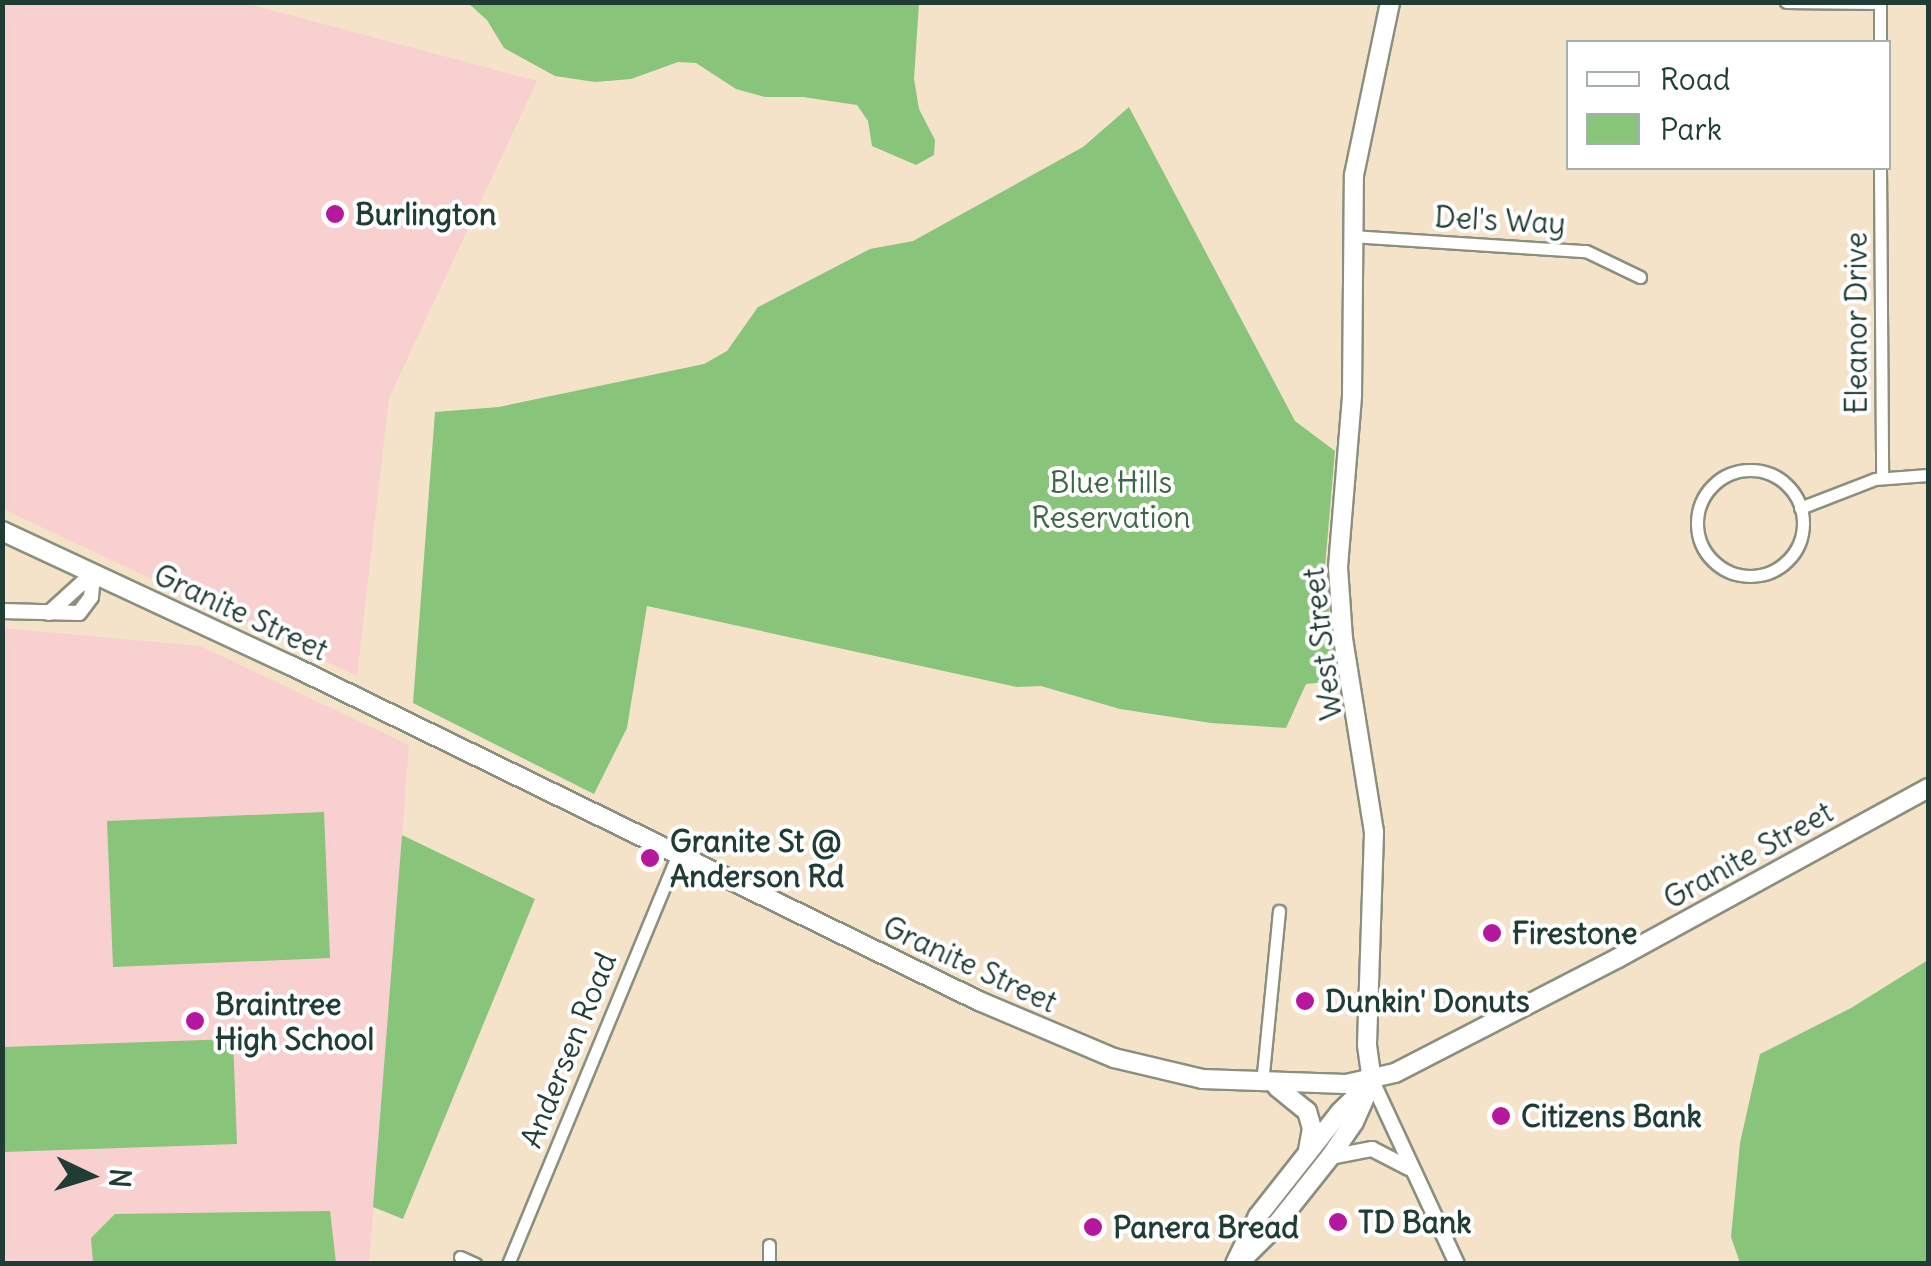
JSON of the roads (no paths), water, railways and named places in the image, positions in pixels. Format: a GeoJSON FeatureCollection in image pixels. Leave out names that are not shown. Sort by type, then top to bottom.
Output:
{"type":"FeatureCollection","features":[{"type":"Feature","properties":{"kind":"main road","name":"West Street"},"geometry":{"type":"LineString","coordinates":[[1372,1081],[1367,1044],[1374,832],[1345,654],[1338,567],[1352,395],[1350,236],[1360,136],[1390,2]]}},
{"type":"Feature","properties":{"kind":"main road","name":"Granite Street"},"geometry":{"type":"LineString","coordinates":[[2,531],[978,1001],[1095,1051],[1176,1075],[1267,1084],[1372,1081],[1455,1046],[1928,788]]}},
{"type":"Feature","properties":{"kind":"main road"},"geometry":{"type":"LineString","coordinates":[[1237,1264],[1250,1228],[1307,1154],[1372,1081]]}},
{"type":"Feature","properties":{"kind":"main road"},"geometry":{"type":"LineString","coordinates":[[1237,1264],[1330,1157],[1354,1122],[1372,1081]]}},
{"type":"Feature","properties":{"kind":"main road"},"geometry":{"type":"LineString","coordinates":[[1267,1084],[1298,1100],[1310,1116],[1312,1135],[1307,1154]]}},
{"type":"Feature","properties":{"kind":"street"},"geometry":{"type":"LineString","coordinates":[[1786,2],[1880,3],[1880,40]]}},
{"type":"Feature","properties":{"kind":"street","name":"Eleanor Drive"},"geometry":{"type":"LineString","coordinates":[[1880,170],[1882,478]]}},
{"type":"Feature","properties":{"kind":"street","name":"Del's Way"},"geometry":{"type":"LineString","coordinates":[[1350,236],[1586,251],[1640,277]]}},
{"type":"Feature","properties":{"kind":"street"},"geometry":{"type":"LineString","coordinates":[[1736,473],[1772,475],[1790,488],[1800,508],[1802,529],[1796,550],[1768,573],[1747,576],[1726,570],[1709,556],[1700,537],[1698,515],[1706,494],[1736,473]]}},
{"type":"Feature","properties":{"kind":"street"},"geometry":{"type":"LineString","coordinates":[[1800,508],[1882,478],[1928,475]]}},
{"type":"Feature","properties":{"kind":"street"},"geometry":{"type":"LineString","coordinates":[[2,611],[72,615],[84,609],[93,589],[94,573]]}},
{"type":"Feature","properties":{"kind":"street","name":"Andersen Road"},"geometry":{"type":"LineString","coordinates":[[508,1264],[677,856]]}},
{"type":"Feature","properties":{"kind":"street"},"geometry":{"type":"LineString","coordinates":[[1267,1084],[1279,911]]}},
{"type":"Feature","properties":{"kind":"street","name":"West Street"},"geometry":{"type":"LineString","coordinates":[[1372,1081],[1457,1264]]}},
{"type":"Feature","properties":{"kind":"street"},"geometry":{"type":"LineString","coordinates":[[1330,1157],[1372,1149],[1397,1158],[1413,1172]]}},
{"type":"Feature","properties":{"kind":"street"},"geometry":{"type":"LineString","coordinates":[[769,1245],[769,1264]]}},
{"type":"Feature","properties":{"kind":"street"},"geometry":{"type":"LineString","coordinates":[[460,1257],[476,1264]]}},
{"type":"Feature","properties":{"kind":"place","name":"Burlington"},"geometry":{"type":"Point","coordinates":[335,214]}},
{"type":"Feature","properties":{"kind":"place","name":"Granite St @ Anderson Rd"},"geometry":{"type":"Point","coordinates":[650,858]}},
{"type":"Feature","properties":{"kind":"place","name":"Firestone"},"geometry":{"type":"Point","coordinates":[1492,933]}},
{"type":"Feature","properties":{"kind":"place","name":"Dunkin' Donuts"},"geometry":{"type":"Point","coordinates":[1305,1001]}},
{"type":"Feature","properties":{"kind":"place","name":"Braintree High School"},"geometry":{"type":"Point","coordinates":[195,1021]}},
{"type":"Feature","properties":{"kind":"place","name":"Citizens Bank"},"geometry":{"type":"Point","coordinates":[1501,1116]}},
{"type":"Feature","properties":{"kind":"place","name":"TD Bank"},"geometry":{"type":"Point","coordinates":[1338,1222]}},
{"type":"Feature","properties":{"kind":"place","name":"Panera Bread"},"geometry":{"type":"Point","coordinates":[1093,1227]}},
{"type":"Feature","properties":{"kind":"park label","name":"Blue Hills Reservation"},"geometry":{"type":"Point","coordinates":[1111,499]}}]}
